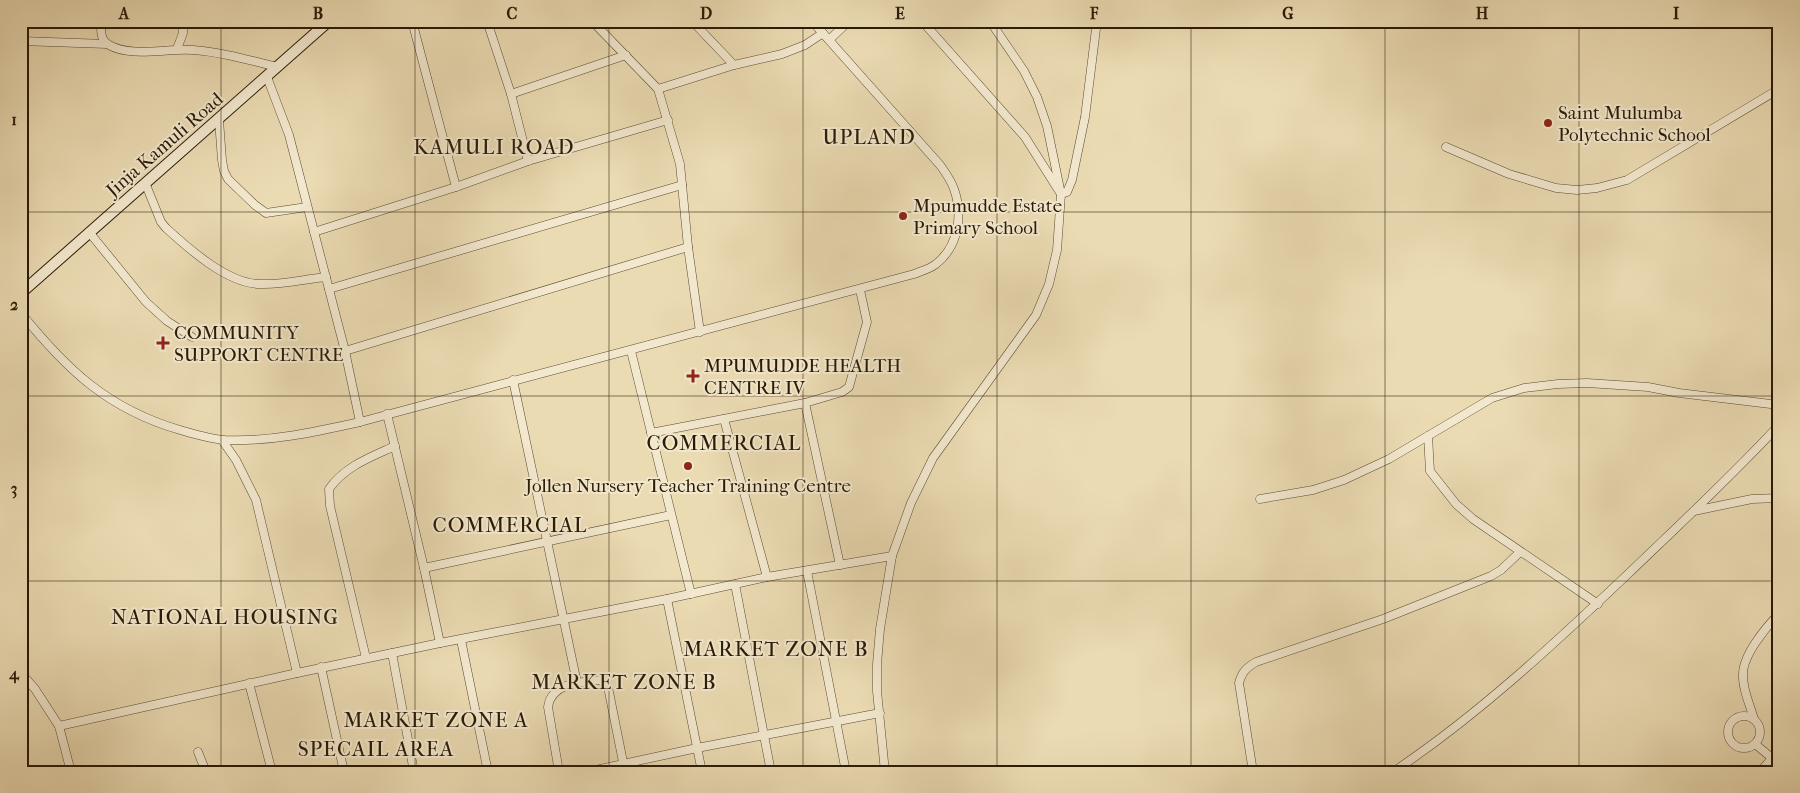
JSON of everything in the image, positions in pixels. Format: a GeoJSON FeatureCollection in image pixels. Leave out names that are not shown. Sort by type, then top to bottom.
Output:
{"type":"FeatureCollection","features":[{"type":"Feature","properties":{"kind":"main road","name":"Jinja Kamuli Road"},"geometry":{"type":"LineString","coordinates":[[21,294],[329,21]]}},
{"type":"Feature","properties":{"kind":"street"},"geometry":{"type":"LineString","coordinates":[[101,21],[102,38],[107,44],[119,50],[133,52],[177,49],[210,52],[276,67]]}},
{"type":"Feature","properties":{"kind":"street"},"geometry":{"type":"LineString","coordinates":[[177,49],[183,34],[184,21]]}},
{"type":"Feature","properties":{"kind":"street"},"geometry":{"type":"LineString","coordinates":[[412,21],[456,187]]}},
{"type":"Feature","properties":{"kind":"street"},"geometry":{"type":"LineString","coordinates":[[487,21],[512,94],[528,162]]}},
{"type":"Feature","properties":{"kind":"street"},"geometry":{"type":"LineString","coordinates":[[592,21],[658,89],[680,164],[688,247],[700,332]]}},
{"type":"Feature","properties":{"kind":"street"},"geometry":{"type":"LineString","coordinates":[[692,21],[734,65]]}},
{"type":"Feature","properties":{"kind":"street"},"geometry":{"type":"LineString","coordinates":[[21,313],[43,341],[72,370],[103,395],[131,412],[160,424],[222,440],[282,438],[360,422],[513,380],[631,351],[860,290],[914,274],[935,264],[950,249],[957,230],[960,208],[954,187],[940,165],[812,21]]}},
{"type":"Feature","properties":{"kind":"street"},"geometry":{"type":"LineString","coordinates":[[829,40],[849,21]]}},
{"type":"Feature","properties":{"kind":"street"},"geometry":{"type":"LineString","coordinates":[[922,21],[1025,137],[1061,194]]}},
{"type":"Feature","properties":{"kind":"street"},"geometry":{"type":"LineString","coordinates":[[885,772],[877,664],[880,629],[892,556],[912,503],[934,458],[1036,315],[1049,284],[1057,250],[1061,194],[1047,126],[1024,71],[990,21]]}},
{"type":"Feature","properties":{"kind":"street"},"geometry":{"type":"LineString","coordinates":[[1061,194],[1067,192],[1072,180],[1085,117],[1097,21]]}},
{"type":"Feature","properties":{"kind":"street"},"geometry":{"type":"LineString","coordinates":[[658,89],[734,65],[794,50],[823,34]]}},
{"type":"Feature","properties":{"kind":"street"},"geometry":{"type":"LineString","coordinates":[[21,52],[23,41],[107,44]]}},
{"type":"Feature","properties":{"kind":"street"},"geometry":{"type":"LineString","coordinates":[[512,94],[626,55]]}},
{"type":"Feature","properties":{"kind":"street"},"geometry":{"type":"LineString","coordinates":[[267,77],[289,135],[345,351],[360,422]]}},
{"type":"Feature","properties":{"kind":"street"},"geometry":{"type":"LineString","coordinates":[[1446,147],[1509,174],[1556,188],[1577,190],[1597,188],[1628,180],[1779,89]]}},
{"type":"Feature","properties":{"kind":"street"},"geometry":{"type":"LineString","coordinates":[[219,120],[222,160],[228,179],[266,213],[308,207]]}},
{"type":"Feature","properties":{"kind":"street"},"geometry":{"type":"LineString","coordinates":[[314,232],[528,162],[668,120]]}},
{"type":"Feature","properties":{"kind":"street"},"geometry":{"type":"LineString","coordinates":[[146,185],[161,222],[166,228],[213,266],[240,280],[261,284],[326,277]]}},
{"type":"Feature","properties":{"kind":"street"},"geometry":{"type":"LineString","coordinates":[[329,289],[682,185]]}},
{"type":"Feature","properties":{"kind":"street"},"geometry":{"type":"LineString","coordinates":[[89,232],[146,302],[167,321],[192,337]]}},
{"type":"Feature","properties":{"kind":"street"},"geometry":{"type":"LineString","coordinates":[[345,351],[688,247]]}},
{"type":"Feature","properties":{"kind":"street"},"geometry":{"type":"LineString","coordinates":[[651,434],[805,403],[842,392],[849,387],[853,379],[860,343],[867,322],[860,290]]}},
{"type":"Feature","properties":{"kind":"street"},"geometry":{"type":"LineString","coordinates":[[631,351],[691,594]]}},
{"type":"Feature","properties":{"kind":"street"},"geometry":{"type":"LineString","coordinates":[[513,380],[577,683]]}},
{"type":"Feature","properties":{"kind":"street"},"geometry":{"type":"LineString","coordinates":[[1260,499],[1313,490],[1344,480],[1389,460],[1492,398],[1524,388],[1587,383],[1648,387],[1687,394],[1779,405]]}},
{"type":"Feature","properties":{"kind":"street"},"geometry":{"type":"LineString","coordinates":[[805,403],[840,565]]}},
{"type":"Feature","properties":{"kind":"street"},"geometry":{"type":"LineString","coordinates":[[387,414],[440,643]]}},
{"type":"Feature","properties":{"kind":"street"},"geometry":{"type":"LineString","coordinates":[[724,419],[767,577]]}},
{"type":"Feature","properties":{"kind":"street"},"geometry":{"type":"LineString","coordinates":[[1393,772],[1473,714],[1598,604],[1694,511],[1779,424]]}},
{"type":"Feature","properties":{"kind":"street"},"geometry":{"type":"LineString","coordinates":[[1428,436],[1428,463],[1430,471],[1456,504],[1520,552],[1598,604]]}},
{"type":"Feature","properties":{"kind":"street"},"geometry":{"type":"LineString","coordinates":[[222,440],[240,466],[256,500],[296,673]]}},
{"type":"Feature","properties":{"kind":"street"},"geometry":{"type":"LineString","coordinates":[[366,658],[330,506],[330,489],[342,474],[362,461],[395,446]]}},
{"type":"Feature","properties":{"kind":"street"},"geometry":{"type":"LineString","coordinates":[[1694,511],[1752,499],[1779,498]]}},
{"type":"Feature","properties":{"kind":"street"},"geometry":{"type":"LineString","coordinates":[[424,568],[671,515]]}},
{"type":"Feature","properties":{"kind":"street"},"geometry":{"type":"LineString","coordinates":[[1253,772],[1239,683],[1241,674],[1246,668],[1256,662],[1382,619],[1491,576],[1501,570],[1520,552]]}},
{"type":"Feature","properties":{"kind":"street"},"geometry":{"type":"LineString","coordinates":[[59,726],[366,658],[564,620],[767,577],[892,556]]}},
{"type":"Feature","properties":{"kind":"street"},"geometry":{"type":"LineString","coordinates":[[806,571],[846,772]]}},
{"type":"Feature","properties":{"kind":"street"},"geometry":{"type":"LineString","coordinates":[[735,584],[771,772]]}},
{"type":"Feature","properties":{"kind":"street"},"geometry":{"type":"LineString","coordinates":[[667,599],[702,772]]}},
{"type":"Feature","properties":{"kind":"street"},"geometry":{"type":"LineString","coordinates":[[1754,719],[1747,716],[1739,717],[1732,721],[1728,731],[1732,742],[1745,748],[1755,744],[1760,733],[1759,725],[1754,719],[1744,682],[1743,668],[1766,627],[1779,614]]}},
{"type":"Feature","properties":{"kind":"street"},"geometry":{"type":"LineString","coordinates":[[460,640],[488,772]]}},
{"type":"Feature","properties":{"kind":"street"},"geometry":{"type":"LineString","coordinates":[[392,653],[414,772]]}},
{"type":"Feature","properties":{"kind":"street"},"geometry":{"type":"LineString","coordinates":[[321,668],[344,772]]}},
{"type":"Feature","properties":{"kind":"street"},"geometry":{"type":"LineString","coordinates":[[21,674],[35,689],[59,726],[71,772]]}},
{"type":"Feature","properties":{"kind":"street"},"geometry":{"type":"LineString","coordinates":[[559,772],[548,707],[549,700],[557,690],[577,683],[600,680],[606,684],[609,692],[625,772]]}},
{"type":"Feature","properties":{"kind":"street"},"geometry":{"type":"LineString","coordinates":[[249,683],[272,772]]}},
{"type":"Feature","properties":{"kind":"street"},"geometry":{"type":"LineString","coordinates":[[586,772],[697,748],[880,713]]}},
{"type":"Feature","properties":{"kind":"street"},"geometry":{"type":"LineString","coordinates":[[1755,744],[1772,758]]}},
{"type":"Feature","properties":{"kind":"street"},"geometry":{"type":"LineString","coordinates":[[1760,772],[1779,750]]}},
{"type":"Feature","properties":{"kind":"street"},"geometry":{"type":"LineString","coordinates":[[198,752],[206,772]]}},
{"type":"Feature","properties":{"kind":"place","name":"Saint Mulumba Polytechnic School"},"geometry":{"type":"Point","coordinates":[1548,123]}},
{"type":"Feature","properties":{"kind":"place","name":"Mpumudde Estate Primary School"},"geometry":{"type":"Point","coordinates":[903,216]}},
{"type":"Feature","properties":{"kind":"place","name":"COMMUNITY SUPPORT CENTRE"},"geometry":{"type":"Point","coordinates":[163,343]}},
{"type":"Feature","properties":{"kind":"place","name":"MPUMUDDE HEALTH CENTRE IV"},"geometry":{"type":"Point","coordinates":[693,376]}},
{"type":"Feature","properties":{"kind":"place","name":"Jollen Nursery Teacher Training Centre"},"geometry":{"type":"Point","coordinates":[688,466]}},
{"type":"Feature","properties":{"kind":"district","name":"UPLAND"},"geometry":{"type":"Point","coordinates":[869,137]}},
{"type":"Feature","properties":{"kind":"district","name":"KAMULI ROAD"},"geometry":{"type":"Point","coordinates":[494,147]}},
{"type":"Feature","properties":{"kind":"district","name":"COMMERCIAL"},"geometry":{"type":"Point","coordinates":[724,443]}},
{"type":"Feature","properties":{"kind":"district","name":"COMMERCIAL"},"geometry":{"type":"Point","coordinates":[510,525]}},
{"type":"Feature","properties":{"kind":"district","name":"NATIONAL HOUSING"},"geometry":{"type":"Point","coordinates":[225,617]}},
{"type":"Feature","properties":{"kind":"district","name":"MARKET ZONE B"},"geometry":{"type":"Point","coordinates":[776,649]}},
{"type":"Feature","properties":{"kind":"district","name":"MARKET ZONE B"},"geometry":{"type":"Point","coordinates":[624,682]}},
{"type":"Feature","properties":{"kind":"district","name":"MARKET ZONE A"},"geometry":{"type":"Point","coordinates":[436,720]}},
{"type":"Feature","properties":{"kind":"district","name":"SPECAIL AREA"},"geometry":{"type":"Point","coordinates":[376,749]}}]}
